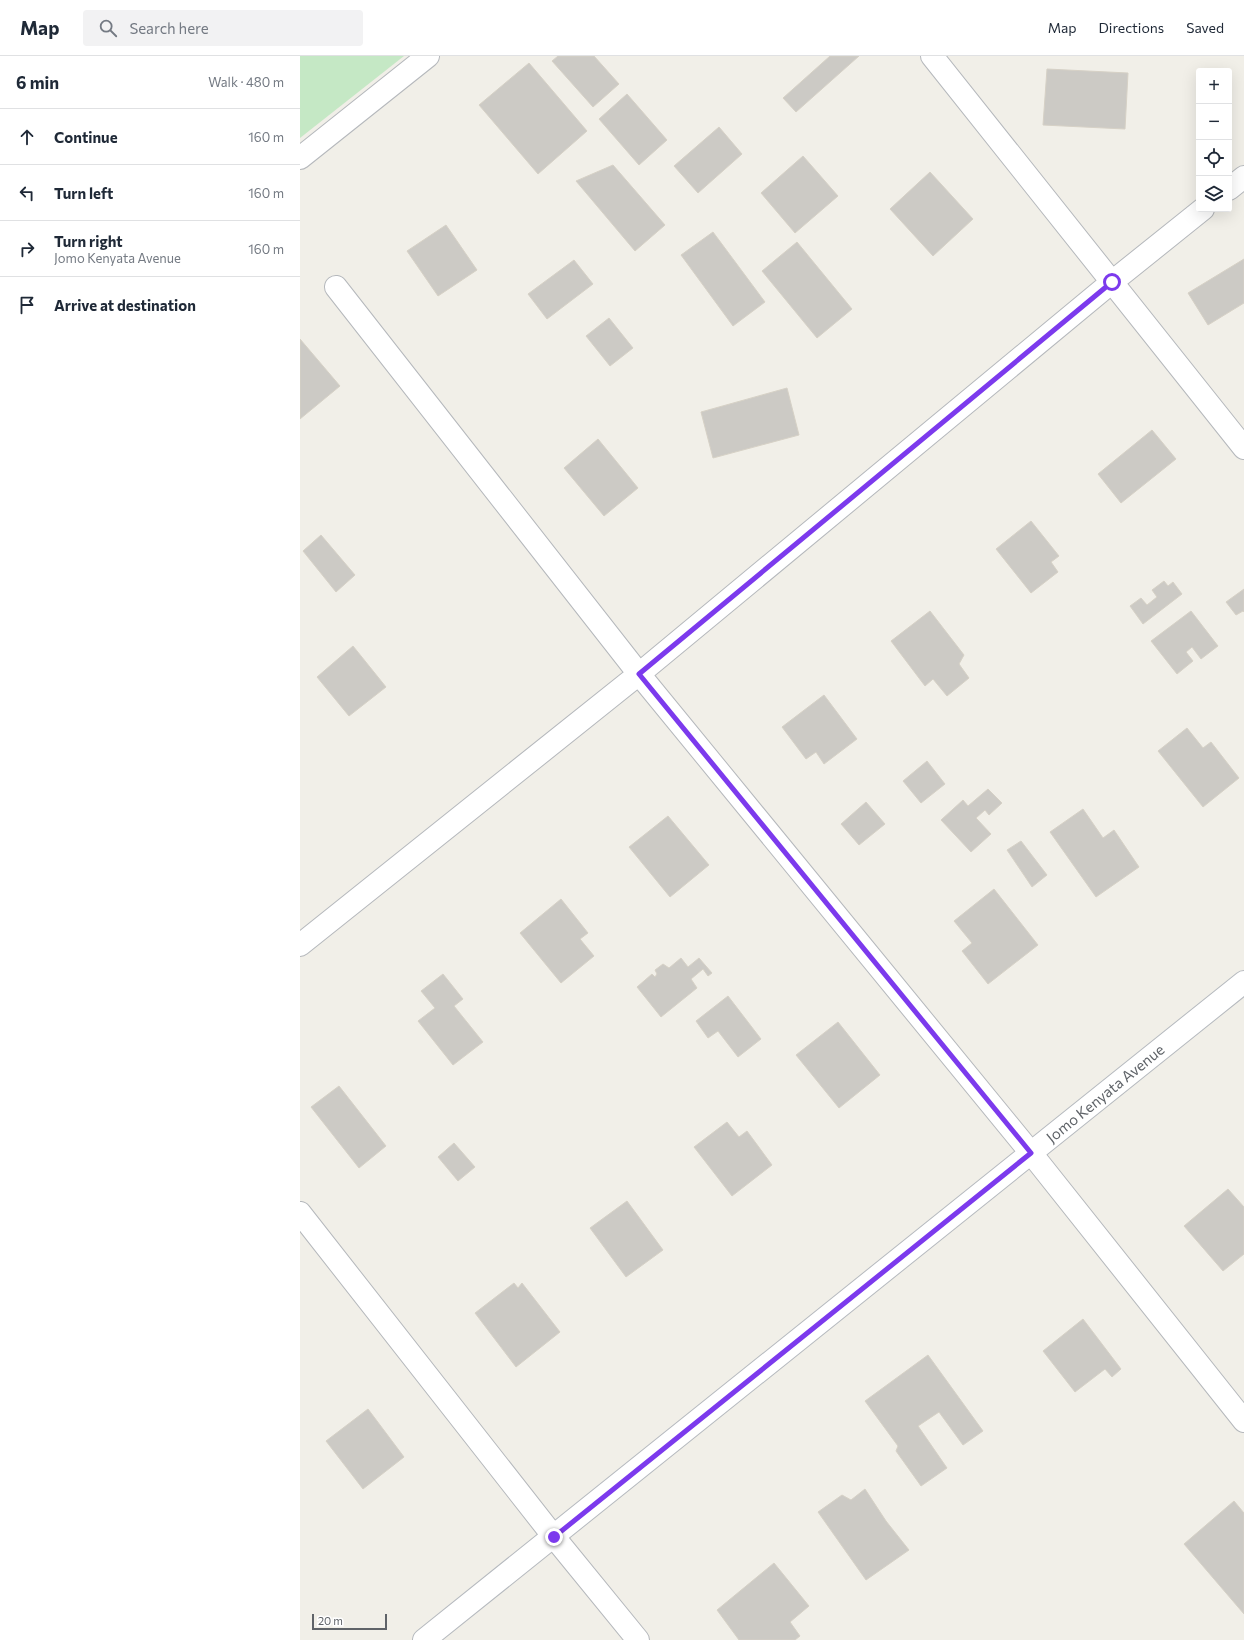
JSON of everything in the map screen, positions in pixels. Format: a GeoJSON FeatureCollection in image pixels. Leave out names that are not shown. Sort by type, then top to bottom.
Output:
{"type":"FeatureCollection","features":[{"type":"Feature","properties":{"kind":"street"},"geometry":{"type":"LineString","coordinates":[[300,158],[428,56]]}},
{"type":"Feature","properties":{"kind":"street"},"geometry":{"type":"LineString","coordinates":[[932,56],[1244,448]]}},
{"type":"Feature","properties":{"kind":"street"},"geometry":{"type":"LineString","coordinates":[[1232,187],[1244,177]]}},
{"type":"Feature","properties":{"kind":"street"},"geometry":{"type":"LineString","coordinates":[[300,945],[639,674],[1112,282],[1199,212]]}},
{"type":"Feature","properties":{"kind":"street"},"geometry":{"type":"LineString","coordinates":[[336,287],[639,674],[1031,1153],[1244,1421]]}},
{"type":"Feature","properties":{"kind":"street","name":"Jomo Kenyata Avenue"},"geometry":{"type":"LineString","coordinates":[[424,1640],[1244,982]]}},
{"type":"Feature","properties":{"kind":"street"},"geometry":{"type":"LineString","coordinates":[[300,1213],[554,1537],[638,1640]]}},
{"type":"Feature","properties":{"kind":"green space"},"geometry":{"type":"Polygon","coordinates":[[[300,56],[404,56],[300,138],[300,56]]]}},
{"type":"Feature","properties":{"kind":"building"},"geometry":{"type":"Polygon","coordinates":[[[558,56],[594,56],[619,84],[593,107],[552,61],[558,56]]]}},
{"type":"Feature","properties":{"kind":"building"},"geometry":{"type":"Polygon","coordinates":[[[830,56],[859,56],[796,112],[783,98],[830,56]]]}},
{"type":"Feature","properties":{"kind":"building"},"geometry":{"type":"Polygon","coordinates":[[[529,63],[587,131],[538,174],[479,105],[529,63]]]}},
{"type":"Feature","properties":{"kind":"building"},"geometry":{"type":"Polygon","coordinates":[[[1047,69],[1128,73],[1125,129],[1043,125],[1047,69]]]}},
{"type":"Feature","properties":{"kind":"building"},"geometry":{"type":"Polygon","coordinates":[[[627,94],[667,140],[639,165],[599,119],[627,94]]]}},
{"type":"Feature","properties":{"kind":"building"},"geometry":{"type":"Polygon","coordinates":[[[719,127],[742,154],[698,193],[674,166],[719,127]]]}},
{"type":"Feature","properties":{"kind":"building"},"geometry":{"type":"Polygon","coordinates":[[[803,156],[838,196],[795,233],[761,193],[803,156]]]}},
{"type":"Feature","properties":{"kind":"building"},"geometry":{"type":"Polygon","coordinates":[[[613,165],[665,225],[635,251],[576,181],[613,165]]]}},
{"type":"Feature","properties":{"kind":"building"},"geometry":{"type":"Polygon","coordinates":[[[930,172],[973,219],[933,256],[890,209],[930,172]]]}},
{"type":"Feature","properties":{"kind":"building"},"geometry":{"type":"Polygon","coordinates":[[[446,225],[477,270],[438,296],[407,251],[446,225]]]}},
{"type":"Feature","properties":{"kind":"building"},"geometry":{"type":"Polygon","coordinates":[[[713,232],[765,302],[733,326],[681,255],[713,232]]]}},
{"type":"Feature","properties":{"kind":"building"},"geometry":{"type":"Polygon","coordinates":[[[797,242],[852,309],[817,338],[762,271],[797,242]]]}},
{"type":"Feature","properties":{"kind":"building"},"geometry":{"type":"Polygon","coordinates":[[[1244,259],[1244,303],[1208,325],[1188,293],[1244,259]]]}},
{"type":"Feature","properties":{"kind":"building"},"geometry":{"type":"Polygon","coordinates":[[[574,260],[593,284],[547,319],[528,294],[574,260]]]}},
{"type":"Feature","properties":{"kind":"building"},"geometry":{"type":"Polygon","coordinates":[[[609,318],[633,348],[610,366],[586,336],[609,318]]]}},
{"type":"Feature","properties":{"kind":"building"},"geometry":{"type":"Polygon","coordinates":[[[300,339],[340,386],[300,419],[300,339]]]}},
{"type":"Feature","properties":{"kind":"building"},"geometry":{"type":"Polygon","coordinates":[[[787,388],[799,435],[713,458],[701,412],[787,388]]]}},
{"type":"Feature","properties":{"kind":"building"},"geometry":{"type":"Polygon","coordinates":[[[1152,430],[1176,459],[1121,503],[1098,474],[1152,430]]]}},
{"type":"Feature","properties":{"kind":"building"},"geometry":{"type":"Polygon","coordinates":[[[598,439],[638,488],[604,516],[564,468],[598,439]]]}},
{"type":"Feature","properties":{"kind":"building"},"geometry":{"type":"Polygon","coordinates":[[[1031,521],[1059,556],[1051,562],[1058,572],[1031,593],[996,549],[1031,521]]]}},
{"type":"Feature","properties":{"kind":"building"},"geometry":{"type":"Polygon","coordinates":[[[321,535],[355,575],[336,592],[303,551],[321,535]]]}},
{"type":"Feature","properties":{"kind":"building"},"geometry":{"type":"Polygon","coordinates":[[[1164,581],[1168,586],[1173,582],[1182,594],[1143,624],[1130,606],[1141,598],[1147,605],[1157,597],[1152,590],[1164,581]]]}},
{"type":"Feature","properties":{"kind":"building"},"geometry":{"type":"Polygon","coordinates":[[[1244,589],[1244,612],[1243,611],[1236,615],[1226,602],[1244,589]]]}},
{"type":"Feature","properties":{"kind":"building"},"geometry":{"type":"Polygon","coordinates":[[[930,611],[964,655],[959,664],[969,678],[947,696],[933,679],[925,686],[891,641],[930,611]]]}},
{"type":"Feature","properties":{"kind":"building"},"geometry":{"type":"Polygon","coordinates":[[[1191,611],[1218,646],[1201,659],[1192,647],[1186,652],[1193,661],[1177,674],[1151,641],[1191,611]]]}},
{"type":"Feature","properties":{"kind":"building"},"geometry":{"type":"Polygon","coordinates":[[[353,646],[386,687],[349,716],[317,677],[353,646]]]}},
{"type":"Feature","properties":{"kind":"building"},"geometry":{"type":"Polygon","coordinates":[[[824,695],[857,739],[824,764],[816,752],[806,759],[782,727],[824,695]]]}},
{"type":"Feature","properties":{"kind":"building"},"geometry":{"type":"Polygon","coordinates":[[[1187,728],[1203,748],[1211,742],[1239,778],[1203,807],[1158,751],[1187,728]]]}},
{"type":"Feature","properties":{"kind":"building"},"geometry":{"type":"Polygon","coordinates":[[[927,761],[945,784],[921,803],[903,781],[927,761]]]}},
{"type":"Feature","properties":{"kind":"building"},"geometry":{"type":"Polygon","coordinates":[[[988,789],[1002,803],[989,815],[985,810],[976,818],[991,834],[971,852],[941,820],[963,800],[968,806],[988,789]]]}},
{"type":"Feature","properties":{"kind":"building"},"geometry":{"type":"Polygon","coordinates":[[[866,802],[885,824],[859,845],[841,824],[866,802]]]}},
{"type":"Feature","properties":{"kind":"building"},"geometry":{"type":"Polygon","coordinates":[[[1083,809],[1103,838],[1114,830],[1139,867],[1096,897],[1050,832],[1083,809]]]}},
{"type":"Feature","properties":{"kind":"building"},"geometry":{"type":"Polygon","coordinates":[[[668,816],[709,865],[670,897],[629,847],[668,816]]]}},
{"type":"Feature","properties":{"kind":"building"},"geometry":{"type":"Polygon","coordinates":[[[1021,841],[1047,875],[1032,887],[1007,850],[1021,841]]]}},
{"type":"Feature","properties":{"kind":"building"},"geometry":{"type":"Polygon","coordinates":[[[994,889],[1038,945],[988,984],[962,951],[972,943],[954,921],[994,889]]]}},
{"type":"Feature","properties":{"kind":"building"},"geometry":{"type":"Polygon","coordinates":[[[561,899],[588,933],[580,939],[594,956],[561,983],[520,933],[561,899]]]}},
{"type":"Feature","properties":{"kind":"building"},"geometry":{"type":"Polygon","coordinates":[[[681,958],[688,967],[699,958],[712,973],[708,976],[703,969],[691,979],[697,988],[661,1017],[637,987],[652,974],[655,977],[657,974],[655,970],[663,964],[669,968],[681,958]]]}},
{"type":"Feature","properties":{"kind":"building"},"geometry":{"type":"Polygon","coordinates":[[[443,974],[463,999],[454,1006],[483,1042],[453,1065],[418,1021],[435,1008],[421,991],[443,974]]]}},
{"type":"Feature","properties":{"kind":"building"},"geometry":{"type":"Polygon","coordinates":[[[728,996],[761,1039],[738,1057],[718,1031],[708,1038],[696,1021],[728,996]]]}},
{"type":"Feature","properties":{"kind":"building"},"geometry":{"type":"Polygon","coordinates":[[[838,1022],[880,1075],[839,1108],[796,1055],[838,1022]]]}},
{"type":"Feature","properties":{"kind":"building"},"geometry":{"type":"Polygon","coordinates":[[[339,1086],[386,1146],[359,1168],[311,1107],[339,1086]]]}},
{"type":"Feature","properties":{"kind":"building"},"geometry":{"type":"Polygon","coordinates":[[[727,1122],[739,1137],[747,1131],[772,1165],[732,1196],[694,1147],[727,1122]]]}},
{"type":"Feature","properties":{"kind":"building"},"geometry":{"type":"Polygon","coordinates":[[[454,1143],[475,1167],[458,1181],[438,1157],[454,1143]]]}},
{"type":"Feature","properties":{"kind":"building"},"geometry":{"type":"Polygon","coordinates":[[[1228,1189],[1244,1207],[1244,1254],[1223,1271],[1184,1226],[1228,1189]]]}},
{"type":"Feature","properties":{"kind":"building"},"geometry":{"type":"Polygon","coordinates":[[[627,1201],[663,1250],[626,1277],[590,1228],[627,1201]]]}},
{"type":"Feature","properties":{"kind":"building"},"geometry":{"type":"Polygon","coordinates":[[[514,1283],[518,1288],[522,1283],[560,1332],[516,1367],[475,1313],[514,1283]]]}},
{"type":"Feature","properties":{"kind":"building"},"geometry":{"type":"Polygon","coordinates":[[[1083,1319],[1121,1369],[1112,1377],[1105,1369],[1075,1392],[1043,1351],[1083,1319]]]}},
{"type":"Feature","properties":{"kind":"building"},"geometry":{"type":"Polygon","coordinates":[[[928,1355],[983,1431],[963,1445],[939,1412],[918,1426],[947,1468],[921,1486],[896,1451],[898,1446],[865,1401],[928,1355]]]}},
{"type":"Feature","properties":{"kind":"building"},"geometry":{"type":"Polygon","coordinates":[[[368,1409],[404,1457],[363,1489],[326,1441],[368,1409]]]}},
{"type":"Feature","properties":{"kind":"building"},"geometry":{"type":"Polygon","coordinates":[[[865,1489],[886,1521],[909,1550],[866,1580],[818,1512],[842,1495],[851,1500],[865,1489]]]}},
{"type":"Feature","properties":{"kind":"building"},"geometry":{"type":"Polygon","coordinates":[[[1234,1501],[1244,1513],[1244,1614],[1184,1544],[1234,1501]]]}},
{"type":"Feature","properties":{"kind":"building"},"geometry":{"type":"Polygon","coordinates":[[[774,1563],[809,1606],[790,1622],[800,1636],[795,1640],[739,1640],[717,1610],[774,1563]]]}},
{"type":"Feature","properties":{"kind":"route"},"geometry":{"type":"LineString","coordinates":[[554,1537],[1031,1153],[639,674],[1112,282]]}}]}
